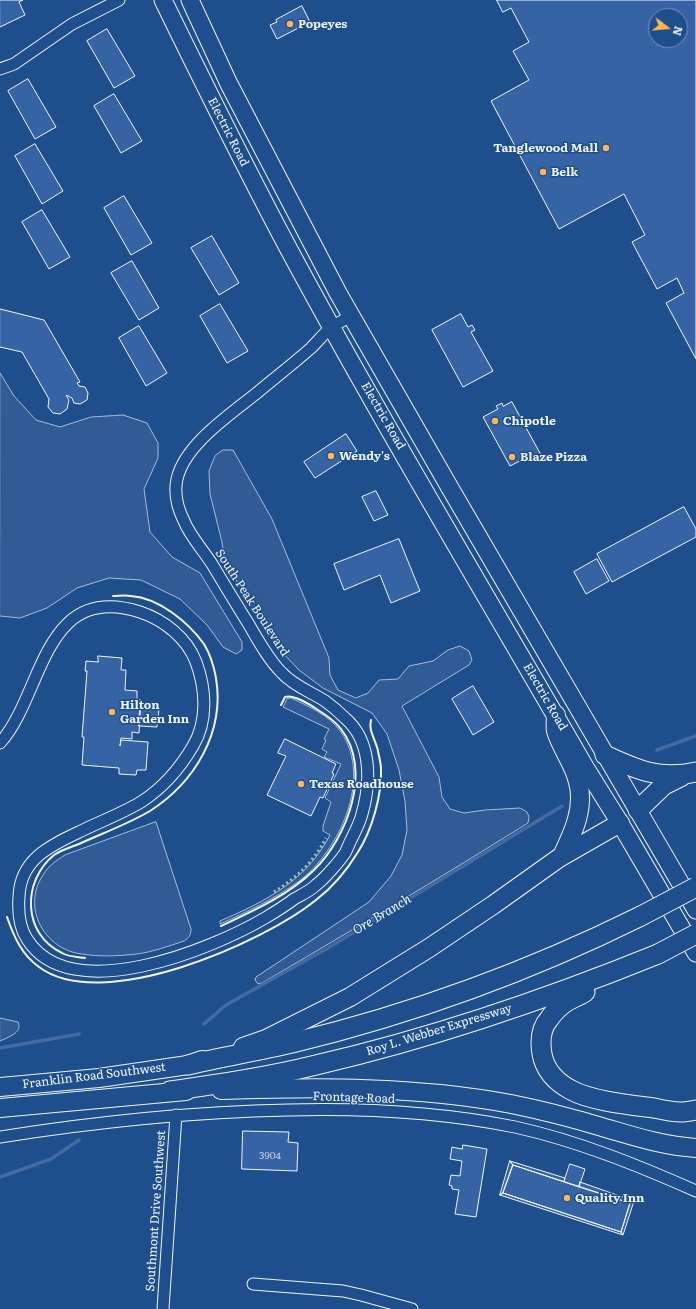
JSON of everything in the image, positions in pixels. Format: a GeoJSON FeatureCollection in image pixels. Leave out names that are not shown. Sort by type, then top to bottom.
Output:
{"type":"FeatureCollection","features":[{"type":"Feature","properties":{"kind":"highway"},"geometry":{"type":"LineString","coordinates":[[556,715],[556,730],[578,782],[580,800],[579,814],[573,833],[562,856]]}},
{"type":"Feature","properties":{"kind":"highway"},"geometry":{"type":"LineString","coordinates":[[605,755],[635,769],[667,776],[695,772]]}},
{"type":"Feature","properties":{"kind":"highway"},"geometry":{"type":"LineString","coordinates":[[638,810],[664,785],[675,779],[695,772]]}},
{"type":"Feature","properties":{"kind":"highway","name":"Franklin Road Southwest"},"geometry":{"type":"LineString","coordinates":[[0,1087],[99,1078],[188,1065],[266,1039],[350,996],[429,948],[562,856],[620,823]]}},
{"type":"Feature","properties":{"kind":"highway"},"geometry":{"type":"LineString","coordinates":[[188,1065],[292,1043],[369,1022],[436,1001],[497,979],[601,936],[696,887]]}},
{"type":"Feature","properties":{"kind":"highway","name":"Roy L. Webber Expressway"},"geometry":{"type":"LineString","coordinates":[[170,1091],[240,1081],[315,1066],[425,1036],[543,998],[606,975],[658,954],[696,934]]}},
{"type":"Feature","properties":{"kind":"highway"},"geometry":{"type":"LineString","coordinates":[[606,975],[580,996],[566,1002],[555,1012],[544,1026],[541,1048],[544,1061],[549,1072],[559,1082],[584,1096],[630,1105],[681,1112],[696,1110]]}},
{"type":"Feature","properties":{"kind":"highway","name":"Franklin Road Southwest"},"geometry":{"type":"LineString","coordinates":[[0,1108],[170,1091],[278,1088],[357,1089],[436,1094],[510,1104],[565,1116],[656,1143],[678,1147],[696,1148]]}},
{"type":"Feature","properties":{"kind":"main road","name":"Electric Road"},"geometry":{"type":"LineString","coordinates":[[163,0],[256,187],[332,327],[556,715],[696,953]]}},
{"type":"Feature","properties":{"kind":"main road","name":"Electric Road"},"geometry":{"type":"LineString","coordinates":[[190,0],[229,84],[288,200],[351,316],[638,810]]}},
{"type":"Feature","properties":{"kind":"main road"},"geometry":{"type":"LineString","coordinates":[[620,823],[638,810],[696,910]]}},
{"type":"Feature","properties":{"kind":"street"},"geometry":{"type":"LineString","coordinates":[[0,68],[14,64],[72,24],[119,0]]}},
{"type":"Feature","properties":{"kind":"street","name":"South Peak Boulevard"},"geometry":{"type":"LineString","coordinates":[[0,744],[6,737],[22,707],[41,663],[53,641],[69,621],[90,610],[112,607],[137,611],[161,621],[180,637],[195,658],[203,686],[204,711],[198,737],[182,764],[164,785],[142,801],[50,845],[31,862],[19,887],[18,912],[26,937],[42,956],[63,967],[89,972],[122,969],[160,962],[210,945],[264,919],[317,885],[345,853],[362,816],[369,776],[364,745],[350,722],[326,702],[304,690],[283,674],[263,648],[203,551],[184,524],[177,502],[177,481],[185,459],[204,437],[312,347],[332,327],[351,316]]}},
{"type":"Feature","properties":{"kind":"street","name":"Frontage Road"},"geometry":{"type":"LineString","coordinates":[[0,1137],[116,1121],[176,1115],[256,1110],[334,1109],[424,1114],[478,1120],[560,1139],[606,1153],[696,1191]]}},
{"type":"Feature","properties":{"kind":"street","name":"Southmont Drive Southwest"},"geometry":{"type":"LineString","coordinates":[[163,1309],[176,1115]]}},
{"type":"Feature","properties":{"kind":"street"},"geometry":{"type":"LineString","coordinates":[[253,1284],[343,1291],[389,1306],[412,1309]]}},
{"type":"Feature","properties":{"kind":"shaded area"},"geometry":{"type":"Polygon","coordinates":[[[0,373],[14,396],[36,420],[60,427],[91,417],[123,415],[147,423],[158,443],[158,458],[144,489],[150,532],[172,557],[200,573],[242,642],[242,650],[236,654],[223,647],[207,625],[180,599],[141,580],[109,578],[77,588],[47,608],[20,618],[0,616],[0,373]]]}},
{"type":"Feature","properties":{"kind":"shaded area"},"geometry":{"type":"Polygon","coordinates":[[[223,450],[233,450],[272,519],[329,658],[330,675],[338,690],[356,698],[368,693],[379,680],[398,679],[409,666],[433,661],[448,650],[460,646],[469,651],[472,660],[469,665],[402,706],[439,777],[442,797],[450,809],[464,813],[520,808],[527,812],[529,817],[528,823],[495,844],[329,944],[258,984],[255,980],[256,977],[369,902],[391,876],[402,855],[407,830],[405,801],[399,770],[387,734],[372,713],[323,688],[299,670],[279,649],[257,616],[225,561],[222,542],[210,494],[209,471],[215,456],[223,450]]]}},
{"type":"Feature","properties":{"kind":"shaded area"},"geometry":{"type":"Polygon","coordinates":[[[291,698],[324,716],[341,732],[350,751],[354,771],[352,792],[347,813],[327,852],[313,869],[298,882],[279,894],[220,924],[220,921],[269,897],[297,877],[320,851],[330,835],[323,831],[323,826],[331,802],[325,798],[341,764],[324,757],[327,752],[322,749],[326,740],[324,739],[329,729],[283,707],[287,699],[291,698]]]}},
{"type":"Feature","properties":{"kind":"shaded area"},"geometry":{"type":"Polygon","coordinates":[[[156,822],[191,929],[190,935],[184,941],[155,950],[137,954],[116,956],[82,954],[69,951],[57,945],[40,925],[36,913],[35,901],[37,888],[47,869],[65,855],[156,822]]]}},
{"type":"Feature","properties":{"kind":"shaded area"},"geometry":{"type":"Polygon","coordinates":[[[0,1018],[18,1022],[19,1026],[17,1032],[0,1041],[0,1018]]]}},
{"type":"Feature","properties":{"kind":"building"},"geometry":{"type":"Polygon","coordinates":[[[0,0],[23,0],[19,2],[25,15],[0,27],[0,0]]]}},
{"type":"Feature","properties":{"kind":"building","name":"Tanglewood Mall"},"geometry":{"type":"Polygon","coordinates":[[[497,0],[696,0],[696,359],[666,303],[684,293],[677,278],[657,289],[632,242],[645,235],[624,194],[559,229],[491,101],[529,80],[513,51],[529,42],[511,8],[503,12],[497,0]]]}},
{"type":"Feature","properties":{"kind":"building","name":"Popeyes"},"geometry":{"type":"Polygon","coordinates":[[[302,6],[310,22],[277,39],[270,25],[277,22],[276,20],[302,6]]]}},
{"type":"Feature","properties":{"kind":"building"},"geometry":{"type":"Polygon","coordinates":[[[107,29],[135,76],[114,88],[87,41],[107,29]]]}},
{"type":"Feature","properties":{"kind":"building"},"geometry":{"type":"Polygon","coordinates":[[[28,79],[56,127],[35,139],[8,91],[28,79]]]}},
{"type":"Feature","properties":{"kind":"building"},"geometry":{"type":"Polygon","coordinates":[[[114,94],[142,141],[121,153],[94,106],[114,94]]]}},
{"type":"Feature","properties":{"kind":"building"},"geometry":{"type":"Polygon","coordinates":[[[35,144],[63,191],[42,204],[15,156],[35,144]]]}},
{"type":"Feature","properties":{"kind":"building"},"geometry":{"type":"Polygon","coordinates":[[[124,196],[152,243],[131,255],[104,208],[124,196]]]}},
{"type":"Feature","properties":{"kind":"building"},"geometry":{"type":"Polygon","coordinates":[[[42,210],[70,257],[49,269],[22,222],[42,210]]]}},
{"type":"Feature","properties":{"kind":"building"},"geometry":{"type":"Polygon","coordinates":[[[212,236],[239,283],[219,295],[191,248],[212,236]]]}},
{"type":"Feature","properties":{"kind":"building"},"geometry":{"type":"Polygon","coordinates":[[[132,261],[159,308],[139,320],[111,273],[132,261]]]}},
{"type":"Feature","properties":{"kind":"building"},"geometry":{"type":"Polygon","coordinates":[[[220,304],[248,351],[227,363],[200,316],[220,304]]]}},
{"type":"Feature","properties":{"kind":"building"},"geometry":{"type":"Polygon","coordinates":[[[0,309],[44,320],[80,382],[77,383],[79,386],[85,387],[88,393],[87,400],[80,404],[74,403],[72,398],[66,395],[69,400],[67,409],[60,414],[53,413],[48,407],[49,399],[22,352],[0,347],[0,309]]]}},
{"type":"Feature","properties":{"kind":"building"},"geometry":{"type":"Polygon","coordinates":[[[461,314],[468,327],[472,325],[475,330],[471,332],[493,371],[463,387],[432,330],[461,314]]]}},
{"type":"Feature","properties":{"kind":"building"},"geometry":{"type":"Polygon","coordinates":[[[139,326],[167,373],[146,386],[119,338],[139,326]]]}},
{"type":"Feature","properties":{"kind":"building"},"geometry":{"type":"Polygon","coordinates":[[[512,402],[541,455],[534,459],[531,455],[510,466],[483,417],[498,409],[496,406],[502,403],[503,406],[512,402]]]}},
{"type":"Feature","properties":{"kind":"building","name":"Wendy's"},"geometry":{"type":"Polygon","coordinates":[[[346,434],[357,451],[315,478],[304,462],[346,434]]]}},
{"type":"Feature","properties":{"kind":"building"},"geometry":{"type":"Polygon","coordinates":[[[376,491],[388,515],[374,521],[362,497],[376,491]]]}},
{"type":"Feature","properties":{"kind":"building"},"geometry":{"type":"Polygon","coordinates":[[[684,507],[696,529],[696,537],[612,582],[597,554],[684,507]]]}},
{"type":"Feature","properties":{"kind":"building"},"geometry":{"type":"Polygon","coordinates":[[[399,539],[420,591],[391,603],[380,575],[344,590],[334,564],[399,539]]]}},
{"type":"Feature","properties":{"kind":"building"},"geometry":{"type":"Polygon","coordinates":[[[597,559],[609,581],[586,594],[574,572],[597,559]]]}},
{"type":"Feature","properties":{"kind":"building","name":"Hilton Garden Inn"},"geometry":{"type":"Polygon","coordinates":[[[98,656],[122,658],[121,670],[126,670],[125,690],[137,691],[137,700],[141,700],[139,733],[132,732],[132,739],[121,738],[120,746],[121,740],[148,742],[146,770],[137,770],[136,775],[119,774],[119,768],[82,765],[84,737],[82,737],[87,671],[85,671],[86,661],[98,662],[98,656]]]}},
{"type":"Feature","properties":{"kind":"building"},"geometry":{"type":"Polygon","coordinates":[[[473,686],[494,722],[473,735],[452,699],[473,686]]]}},
{"type":"Feature","properties":{"kind":"building"},"geometry":{"type":"Polygon","coordinates":[[[140,708],[159,709],[157,727],[139,726],[140,708]]]}},
{"type":"Feature","properties":{"kind":"building","name":"Texas Roadhouse"},"geometry":{"type":"Polygon","coordinates":[[[285,739],[336,764],[332,773],[334,774],[323,798],[320,797],[311,816],[267,795],[286,756],[278,753],[285,739]]]}},
{"type":"Feature","properties":{"kind":"building"},"geometry":{"type":"Polygon","coordinates":[[[243,1131],[289,1132],[288,1142],[298,1143],[297,1171],[242,1169],[243,1131]]]}},
{"type":"Feature","properties":{"kind":"building"},"geometry":{"type":"Polygon","coordinates":[[[463,1145],[487,1149],[476,1217],[455,1214],[459,1190],[452,1189],[452,1186],[449,1185],[451,1175],[460,1176],[462,1161],[450,1159],[452,1147],[462,1149],[463,1145]]]}},
{"type":"Feature","properties":{"kind":"building"},"geometry":{"type":"Polygon","coordinates":[[[510,1161],[565,1178],[564,1182],[513,1165],[510,1161]]]}},
{"type":"Feature","properties":{"kind":"building"},"geometry":{"type":"Polygon","coordinates":[[[510,1161],[513,1165],[503,1193],[500,1195],[510,1161]]]}},
{"type":"Feature","properties":{"kind":"building"},"geometry":{"type":"Polygon","coordinates":[[[570,1164],[585,1169],[579,1187],[564,1182],[570,1164]]]}},
{"type":"Feature","properties":{"kind":"building","name":"Quality Inn"},"geometry":{"type":"Polygon","coordinates":[[[513,1165],[630,1203],[621,1232],[503,1193],[513,1165]]]}},
{"type":"Feature","properties":{"kind":"building"},"geometry":{"type":"Polygon","coordinates":[[[580,1182],[634,1201],[630,1203],[579,1187],[580,1182]]]}},
{"type":"Feature","properties":{"kind":"building"},"geometry":{"type":"Polygon","coordinates":[[[503,1193],[621,1232],[623,1235],[500,1195],[503,1193]]]}},
{"type":"Feature","properties":{"kind":"building"},"geometry":{"type":"Polygon","coordinates":[[[634,1201],[623,1235],[621,1232],[630,1203],[634,1201]]]}},
{"type":"Feature","properties":{"kind":"waterway","name":"Ore Branch"},"geometry":{"type":"LineString","coordinates":[[657,750],[696,736]]}},
{"type":"Feature","properties":{"kind":"waterway","name":"Ore Branch"},"geometry":{"type":"LineString","coordinates":[[204,1024],[226,1005],[333,945],[562,806]]}},
{"type":"Feature","properties":{"kind":"waterway"},"geometry":{"type":"LineString","coordinates":[[0,1048],[79,1034]]}},
{"type":"Feature","properties":{"kind":"waterway","name":"Ore Branch"},"geometry":{"type":"LineString","coordinates":[[0,1177],[51,1159],[79,1140]]}},
{"type":"Feature","properties":{"kind":"hedge"},"geometry":{"type":"LineString","coordinates":[[274,892],[304,869],[326,838]]}},
{"type":"Feature","properties":{"kind":"wall"},"geometry":{"type":"LineString","coordinates":[[85,958],[70,956],[62,953],[49,944],[39,933],[33,920],[31,907],[32,892],[36,879],[44,866],[57,853],[142,816],[181,786],[203,754],[211,736],[216,717],[218,698],[216,678],[210,656],[204,644],[190,628],[172,612],[152,601],[131,596],[113,596]]}},
{"type":"Feature","properties":{"kind":"wall"},"geometry":{"type":"LineString","coordinates":[[221,926],[282,895],[314,870],[337,840],[352,803],[355,783],[355,764],[350,746],[341,729],[324,714],[297,698],[288,696],[285,697],[281,705]]}},
{"type":"Feature","properties":{"kind":"wall"},"geometry":{"type":"LineString","coordinates":[[7,917],[19,945],[28,957],[39,967],[67,979],[101,982],[140,978],[181,967],[222,952],[259,935],[291,917],[322,895],[344,872],[354,859],[363,843],[372,823],[378,801],[381,779],[381,769],[377,747],[371,732],[371,720]]}},
{"type":"Feature","properties":{"kind":"place","name":"Popeyes"},"geometry":{"type":"Point","coordinates":[290,24]}},
{"type":"Feature","properties":{"kind":"place","name":"Tanglewood Mall"},"geometry":{"type":"Point","coordinates":[606,148]}},
{"type":"Feature","properties":{"kind":"place","name":"Belk"},"geometry":{"type":"Point","coordinates":[543,172]}},
{"type":"Feature","properties":{"kind":"place","name":"Chipotle"},"geometry":{"type":"Point","coordinates":[495,421]}},
{"type":"Feature","properties":{"kind":"place","name":"Wendy's"},"geometry":{"type":"Point","coordinates":[331,456]}},
{"type":"Feature","properties":{"kind":"place","name":"Blaze Pizza"},"geometry":{"type":"Point","coordinates":[512,457]}},
{"type":"Feature","properties":{"kind":"place","name":"Hilton Garden Inn"},"geometry":{"type":"Point","coordinates":[112,712]}},
{"type":"Feature","properties":{"kind":"place","name":"Texas Roadhouse"},"geometry":{"type":"Point","coordinates":[301,784]}},
{"type":"Feature","properties":{"kind":"place","name":"Quality Inn"},"geometry":{"type":"Point","coordinates":[567,1198]}}]}
